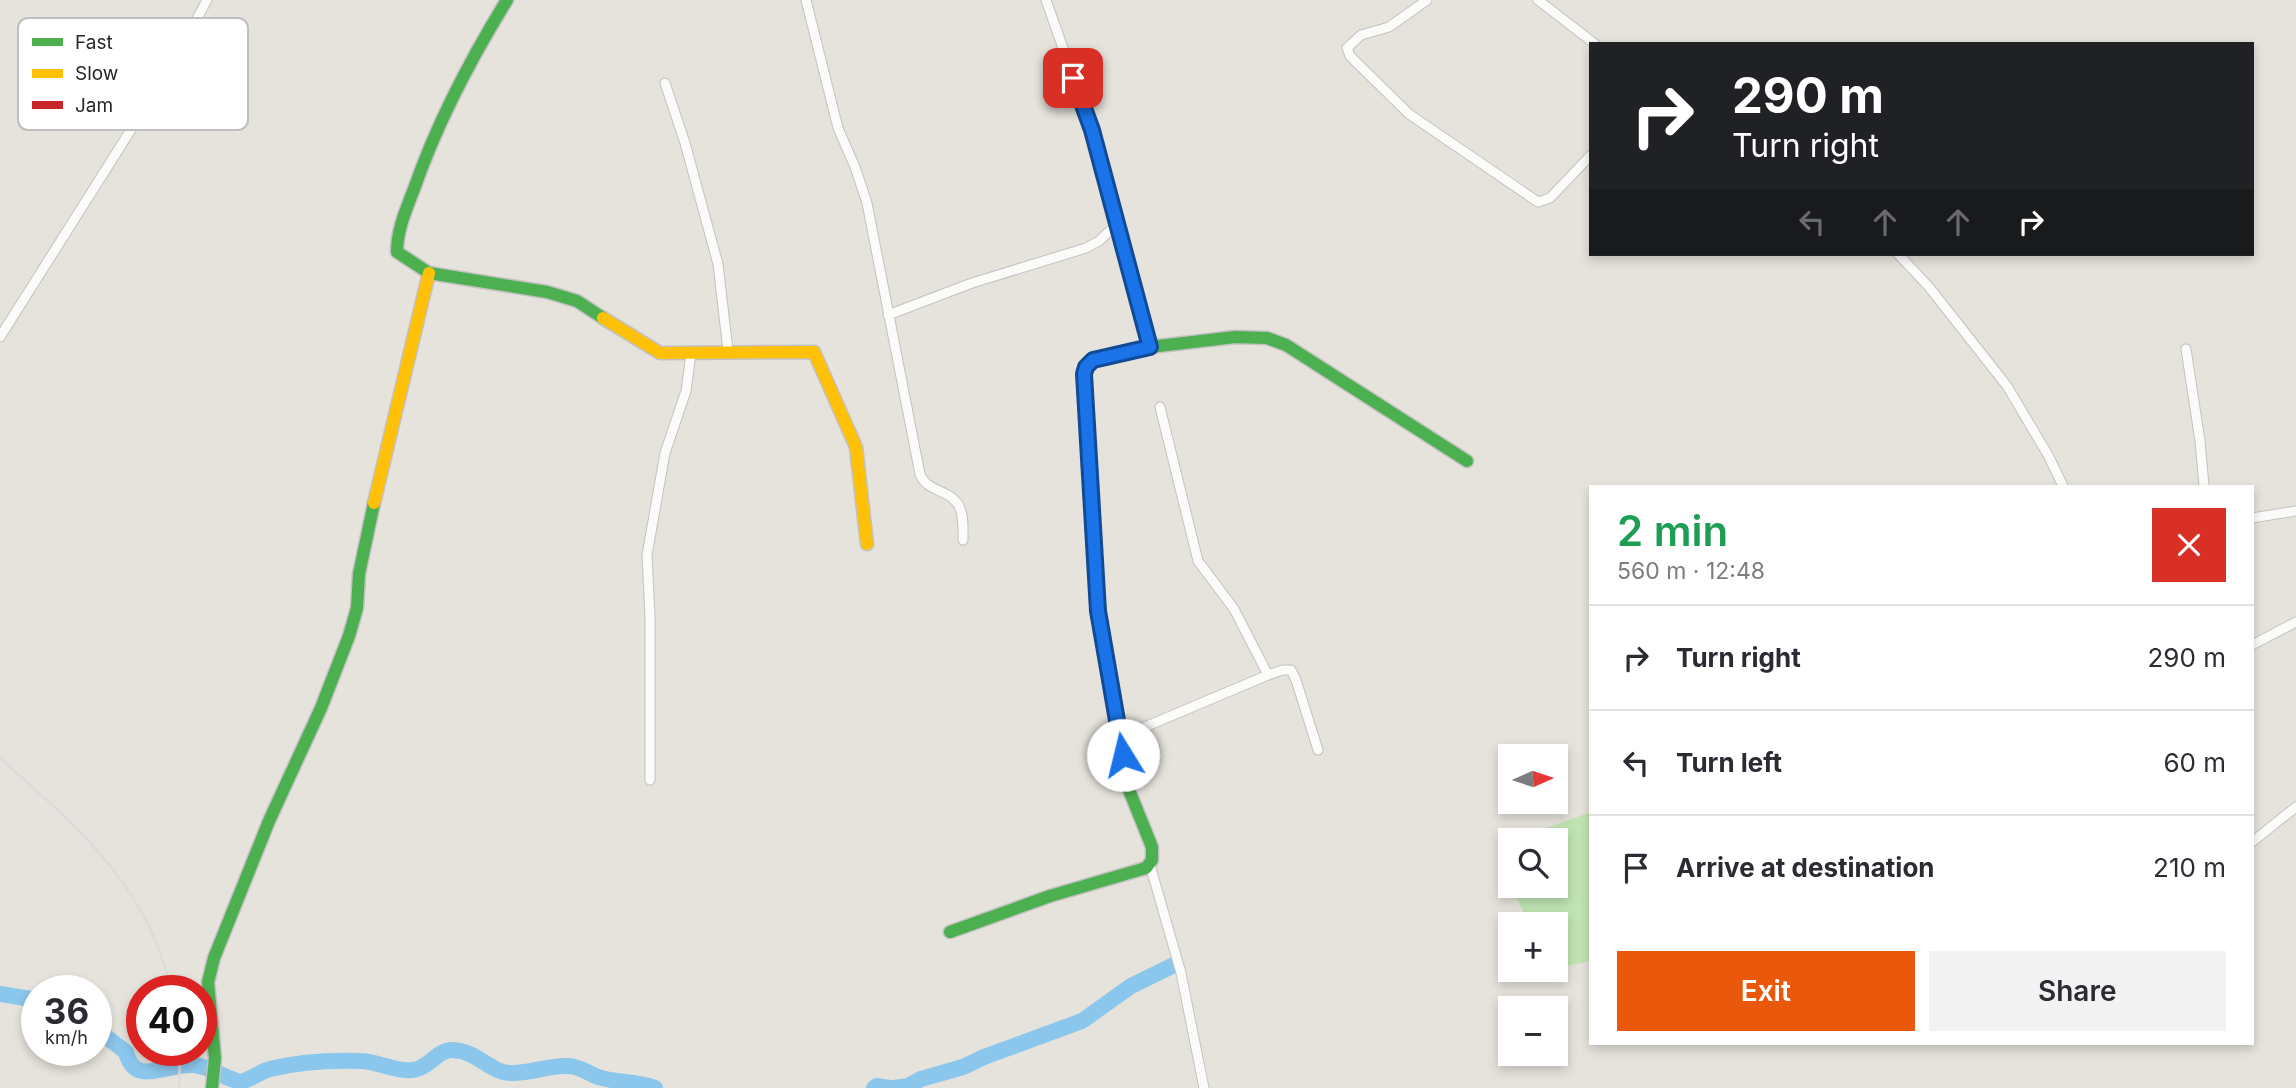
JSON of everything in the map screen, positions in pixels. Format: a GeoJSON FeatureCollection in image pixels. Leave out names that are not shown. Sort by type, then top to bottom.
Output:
{"type":"FeatureCollection","features":[{"type":"Feature","properties":{"kind":"street"},"geometry":{"type":"LineString","coordinates":[[507,0],[476,48],[419,171],[399,233],[397,252],[429,273],[547,292],[577,301],[648,348],[660,353],[810,351],[816,354],[856,447],[867,544]]}},
{"type":"Feature","properties":{"kind":"street"},"geometry":{"type":"LineString","coordinates":[[806,0],[838,128],[867,203],[922,480],[929,486],[946,492],[958,505],[962,513],[963,540]]}},
{"type":"Feature","properties":{"kind":"street"},"geometry":{"type":"LineString","coordinates":[[1046,0],[1092,130],[1150,347]]}},
{"type":"Feature","properties":{"kind":"street"},"geometry":{"type":"LineString","coordinates":[[1427,0],[1389,27],[1362,35],[1347,48],[1350,56],[1409,114],[1538,202],[1550,198],[1589,157]]}},
{"type":"Feature","properties":{"kind":"street"},"geometry":{"type":"LineString","coordinates":[[1538,0],[1592,42]]}},
{"type":"Feature","properties":{"kind":"street"},"geometry":{"type":"LineString","coordinates":[[197,18],[206,1]]}},
{"type":"Feature","properties":{"kind":"street"},"geometry":{"type":"LineString","coordinates":[[665,83],[685,143],[718,264],[728,351]]}},
{"type":"Feature","properties":{"kind":"street"},"geometry":{"type":"LineString","coordinates":[[0,337],[131,130]]}},
{"type":"Feature","properties":{"kind":"street"},"geometry":{"type":"LineString","coordinates":[[888,315],[972,283],[1086,248],[1099,241],[1118,223]]}},
{"type":"Feature","properties":{"kind":"street"},"geometry":{"type":"LineString","coordinates":[[1900,256],[1929,286],[2007,386],[2063,485]]}},
{"type":"Feature","properties":{"kind":"street"},"geometry":{"type":"LineString","coordinates":[[213,1084],[215,1058],[208,982],[214,958],[264,833],[325,697],[349,636],[357,608],[359,574],[378,484],[429,273]]}},
{"type":"Feature","properties":{"kind":"street"},"geometry":{"type":"LineString","coordinates":[[1204,1088],[1181,973],[1150,865],[1152,847],[1129,790],[1098,611],[1084,374],[1086,367],[1093,360],[1150,347],[1235,337],[1259,336],[1276,340],[1467,461]]}},
{"type":"Feature","properties":{"kind":"street"},"geometry":{"type":"LineString","coordinates":[[2186,349],[2199,430],[2204,485]]}},
{"type":"Feature","properties":{"kind":"street"},"geometry":{"type":"LineString","coordinates":[[650,780],[648,555],[665,453],[686,391],[691,354]]}},
{"type":"Feature","properties":{"kind":"street"},"geometry":{"type":"LineString","coordinates":[[1160,407],[1198,561],[1240,618],[1268,675]]}},
{"type":"Feature","properties":{"kind":"street"},"geometry":{"type":"LineString","coordinates":[[2254,518],[2296,511]]}},
{"type":"Feature","properties":{"kind":"street"},"geometry":{"type":"LineString","coordinates":[[2254,644],[2296,622]]}},
{"type":"Feature","properties":{"kind":"street"},"geometry":{"type":"LineString","coordinates":[[1121,737],[1268,675],[1291,670],[1318,750]]}},
{"type":"Feature","properties":{"kind":"street"},"geometry":{"type":"LineString","coordinates":[[2254,840],[2296,807]]}},
{"type":"Feature","properties":{"kind":"street"},"geometry":{"type":"LineString","coordinates":[[950,932],[1051,896],[1124,876],[1150,865]]}},
{"type":"Feature","properties":{"kind":"green space"},"geometry":{"type":"Polygon","coordinates":[[[1589,813],[1589,961],[1568,966],[1568,912],[1523,912],[1517,898],[1568,898],[1568,828],[1546,828],[1589,813]]]}},
{"type":"Feature","properties":{"kind":"waterway"},"geometry":{"type":"LineString","coordinates":[[894,1088],[908,1086],[921,1079],[963,1067],[1082,1021],[1131,986],[1174,965]]}},
{"type":"Feature","properties":{"kind":"waterway"},"geometry":{"type":"LineString","coordinates":[[0,994],[21,997]]}},
{"type":"Feature","properties":{"kind":"waterway"},"geometry":{"type":"LineString","coordinates":[[112,1041],[126,1052],[130,1063],[136,1069],[153,1071],[194,1065],[241,1082],[270,1069],[315,1062],[366,1061],[412,1070],[442,1053],[453,1050],[470,1054],[503,1072],[517,1073],[572,1066],[605,1079],[655,1088]]}},
{"type":"Feature","properties":{"kind":"waterway"},"geometry":{"type":"LineString","coordinates":[[874,1088],[889,1088]]}},
{"type":"Feature","properties":{"kind":"railway"},"geometry":{"type":"LineString","coordinates":[[0,758],[56,808],[105,860],[127,888],[145,919],[167,975]]}},
{"type":"Feature","properties":{"kind":"railway"},"geometry":{"type":"LineString","coordinates":[[179,1088],[180,1066]]}},
{"type":"Feature","properties":{"kind":"traffic: fast"},"geometry":{"type":"LineString","coordinates":[[507,0],[467,69],[433,140],[402,220],[397,252],[429,273],[547,292],[577,301],[603,318]]}},
{"type":"Feature","properties":{"kind":"traffic: fast"},"geometry":{"type":"LineString","coordinates":[[1098,359],[1150,347],[1235,337],[1267,338],[1286,345],[1467,461]]}},
{"type":"Feature","properties":{"kind":"traffic: fast"},"geometry":{"type":"LineString","coordinates":[[212,1088],[215,1058],[208,982],[214,958],[269,821],[321,708],[349,636],[357,608],[359,574],[374,503]]}},
{"type":"Feature","properties":{"kind":"traffic: fast"},"geometry":{"type":"LineString","coordinates":[[950,932],[1050,896],[1146,868],[1152,860],[1152,847],[1129,790],[1108,670]]}},
{"type":"Feature","properties":{"kind":"traffic: slow"},"geometry":{"type":"LineString","coordinates":[[374,503],[429,273]]}},
{"type":"Feature","properties":{"kind":"traffic: slow"},"geometry":{"type":"LineString","coordinates":[[603,318],[660,353],[814,352],[856,447],[867,544]]}},
{"type":"Feature","properties":{"kind":"traffic: jam"},"geometry":{"type":"LineString","coordinates":[[1098,359],[1088,365],[1085,376],[1098,611],[1108,670]]}},
{"type":"Feature","properties":{"kind":"route"},"geometry":{"type":"LineString","coordinates":[[1073,78],[1092,130],[1150,347],[1093,360],[1086,367],[1084,374],[1098,611],[1123,755]]}}]}
